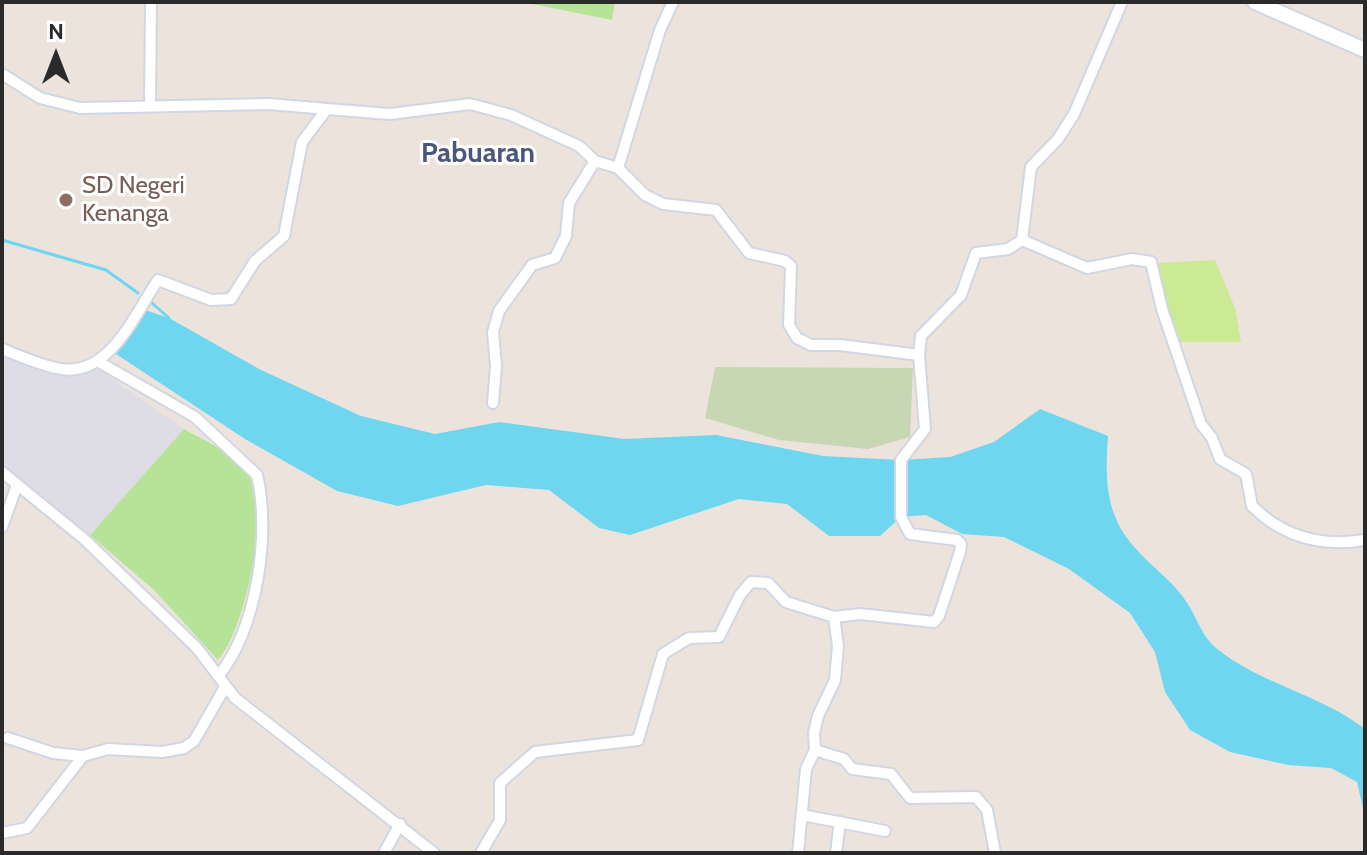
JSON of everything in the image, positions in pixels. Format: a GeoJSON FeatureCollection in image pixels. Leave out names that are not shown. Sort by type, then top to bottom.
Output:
{"type":"FeatureCollection","features":[{"type":"Feature","properties":{"kind":"street"},"geometry":{"type":"LineString","coordinates":[[150,106],[151,2]]}},
{"type":"Feature","properties":{"kind":"street"},"geometry":{"type":"LineString","coordinates":[[618,168],[660,30],[673,2]]}},
{"type":"Feature","properties":{"kind":"street"},"geometry":{"type":"LineString","coordinates":[[1022,240],[1031,167],[1058,139],[1074,114],[1122,2]]}},
{"type":"Feature","properties":{"kind":"street"},"geometry":{"type":"LineString","coordinates":[[1255,2],[1365,50]]}},
{"type":"Feature","properties":{"kind":"street"},"geometry":{"type":"LineString","coordinates":[[2,74],[40,98],[80,108],[269,104],[390,114],[470,104],[511,115],[579,146],[595,161],[618,168],[645,195],[663,204],[716,210],[749,253],[785,261],[792,272],[789,325],[797,338],[811,345],[840,345],[919,355]]}},
{"type":"Feature","properties":{"kind":"street"},"geometry":{"type":"LineString","coordinates":[[2,349],[58,369],[74,370],[99,362],[158,280],[185,287],[211,300],[231,299],[255,261],[284,236],[302,142],[327,109]]}},
{"type":"Feature","properties":{"kind":"street"},"geometry":{"type":"LineString","coordinates":[[493,403],[496,366],[493,332],[499,311],[532,265],[555,258],[566,236],[569,203],[595,161]]}},
{"type":"Feature","properties":{"kind":"street"},"geometry":{"type":"LineString","coordinates":[[481,853],[500,820],[500,783],[535,752],[638,740],[663,654],[689,638],[719,637],[740,595],[751,582],[768,583],[786,602],[834,617],[860,614],[934,622],[939,616],[961,544],[957,540],[910,534],[901,517],[901,460],[904,451],[918,441],[925,429],[919,355],[921,336],[961,295],[976,253],[1008,249],[1022,240]]}},
{"type":"Feature","properties":{"kind":"street"},"geometry":{"type":"LineString","coordinates":[[1022,240],[1087,268],[1132,259],[1151,262],[1162,309],[1201,424],[1212,438],[1220,459],[1246,474],[1252,506],[1283,531],[1311,541],[1365,540]]}},
{"type":"Feature","properties":{"kind":"street"},"geometry":{"type":"LineString","coordinates":[[99,362],[195,417],[257,475],[263,536],[260,569],[238,643],[219,675]]}},
{"type":"Feature","properties":{"kind":"street"},"geometry":{"type":"LineString","coordinates":[[2,472],[84,539],[197,648],[225,687],[434,853]]}},
{"type":"Feature","properties":{"kind":"street"},"geometry":{"type":"LineString","coordinates":[[2,527],[17,485]]}},
{"type":"Feature","properties":{"kind":"street"},"geometry":{"type":"LineString","coordinates":[[798,853],[806,769],[815,750],[818,716],[835,680],[838,646],[834,617]]}},
{"type":"Feature","properties":{"kind":"street"},"geometry":{"type":"LineString","coordinates":[[8,738],[53,753],[83,756],[108,749],[162,752],[184,748],[194,741],[225,687]]}},
{"type":"Feature","properties":{"kind":"street"},"geometry":{"type":"LineString","coordinates":[[815,750],[844,759],[852,769],[891,774],[910,798],[976,797],[987,810],[995,853]]}},
{"type":"Feature","properties":{"kind":"street"},"geometry":{"type":"LineString","coordinates":[[2,833],[27,828],[83,756]]}},
{"type":"Feature","properties":{"kind":"street"},"geometry":{"type":"LineString","coordinates":[[802,815],[885,831]]}},
{"type":"Feature","properties":{"kind":"street"},"geometry":{"type":"LineString","coordinates":[[836,853],[840,822]]}},
{"type":"Feature","properties":{"kind":"street"},"geometry":{"type":"LineString","coordinates":[[384,853],[400,824]]}},
{"type":"Feature","properties":{"kind":"shaded area"},"geometry":{"type":"Polygon","coordinates":[[[2,355],[61,373],[86,373],[98,369],[184,429],[90,535],[2,464],[2,355]]]}},
{"type":"Feature","properties":{"kind":"green space"},"geometry":{"type":"Polygon","coordinates":[[[522,2],[615,2],[612,20],[522,2]]]}},
{"type":"Feature","properties":{"kind":"green space"},"geometry":{"type":"Polygon","coordinates":[[[1215,260],[1235,308],[1241,342],[1175,342],[1155,263],[1215,260]]]}},
{"type":"Feature","properties":{"kind":"green space"},"geometry":{"type":"Polygon","coordinates":[[[715,367],[913,368],[910,437],[868,449],[779,440],[705,418],[715,367]]]}},
{"type":"Feature","properties":{"kind":"green space"},"geometry":{"type":"Polygon","coordinates":[[[184,429],[237,460],[250,475],[256,491],[258,514],[252,570],[237,624],[218,660],[154,590],[90,535],[184,429]]]}},
{"type":"Feature","properties":{"kind":"water"},"geometry":{"type":"Polygon","coordinates":[[[145,310],[169,318],[261,370],[361,416],[435,434],[499,422],[625,439],[716,435],[823,456],[901,460],[950,457],[994,442],[1040,409],[1108,436],[1107,482],[1118,523],[1136,549],[1183,597],[1211,643],[1252,671],[1329,707],[1365,729],[1365,817],[1357,782],[1331,768],[1288,765],[1230,752],[1190,730],[1165,692],[1155,652],[1130,613],[1069,569],[1004,537],[962,534],[926,515],[901,517],[880,536],[829,536],[787,504],[739,499],[630,535],[599,528],[549,490],[486,485],[398,506],[337,491],[245,439],[116,354],[145,310]]]}},
{"type":"Feature","properties":{"kind":"waterway"},"geometry":{"type":"LineString","coordinates":[[2,240],[106,270],[138,293]]}},
{"type":"Feature","properties":{"kind":"waterway"},"geometry":{"type":"LineString","coordinates":[[152,303],[169,318]]}},
{"type":"Feature","properties":{"kind":"place","name":"SD Negeri Kenanga"},"geometry":{"type":"Point","coordinates":[66,200]}},
{"type":"Feature","properties":{"kind":"district","name":"Pabuaran"},"geometry":{"type":"Point","coordinates":[478,154]}}]}
